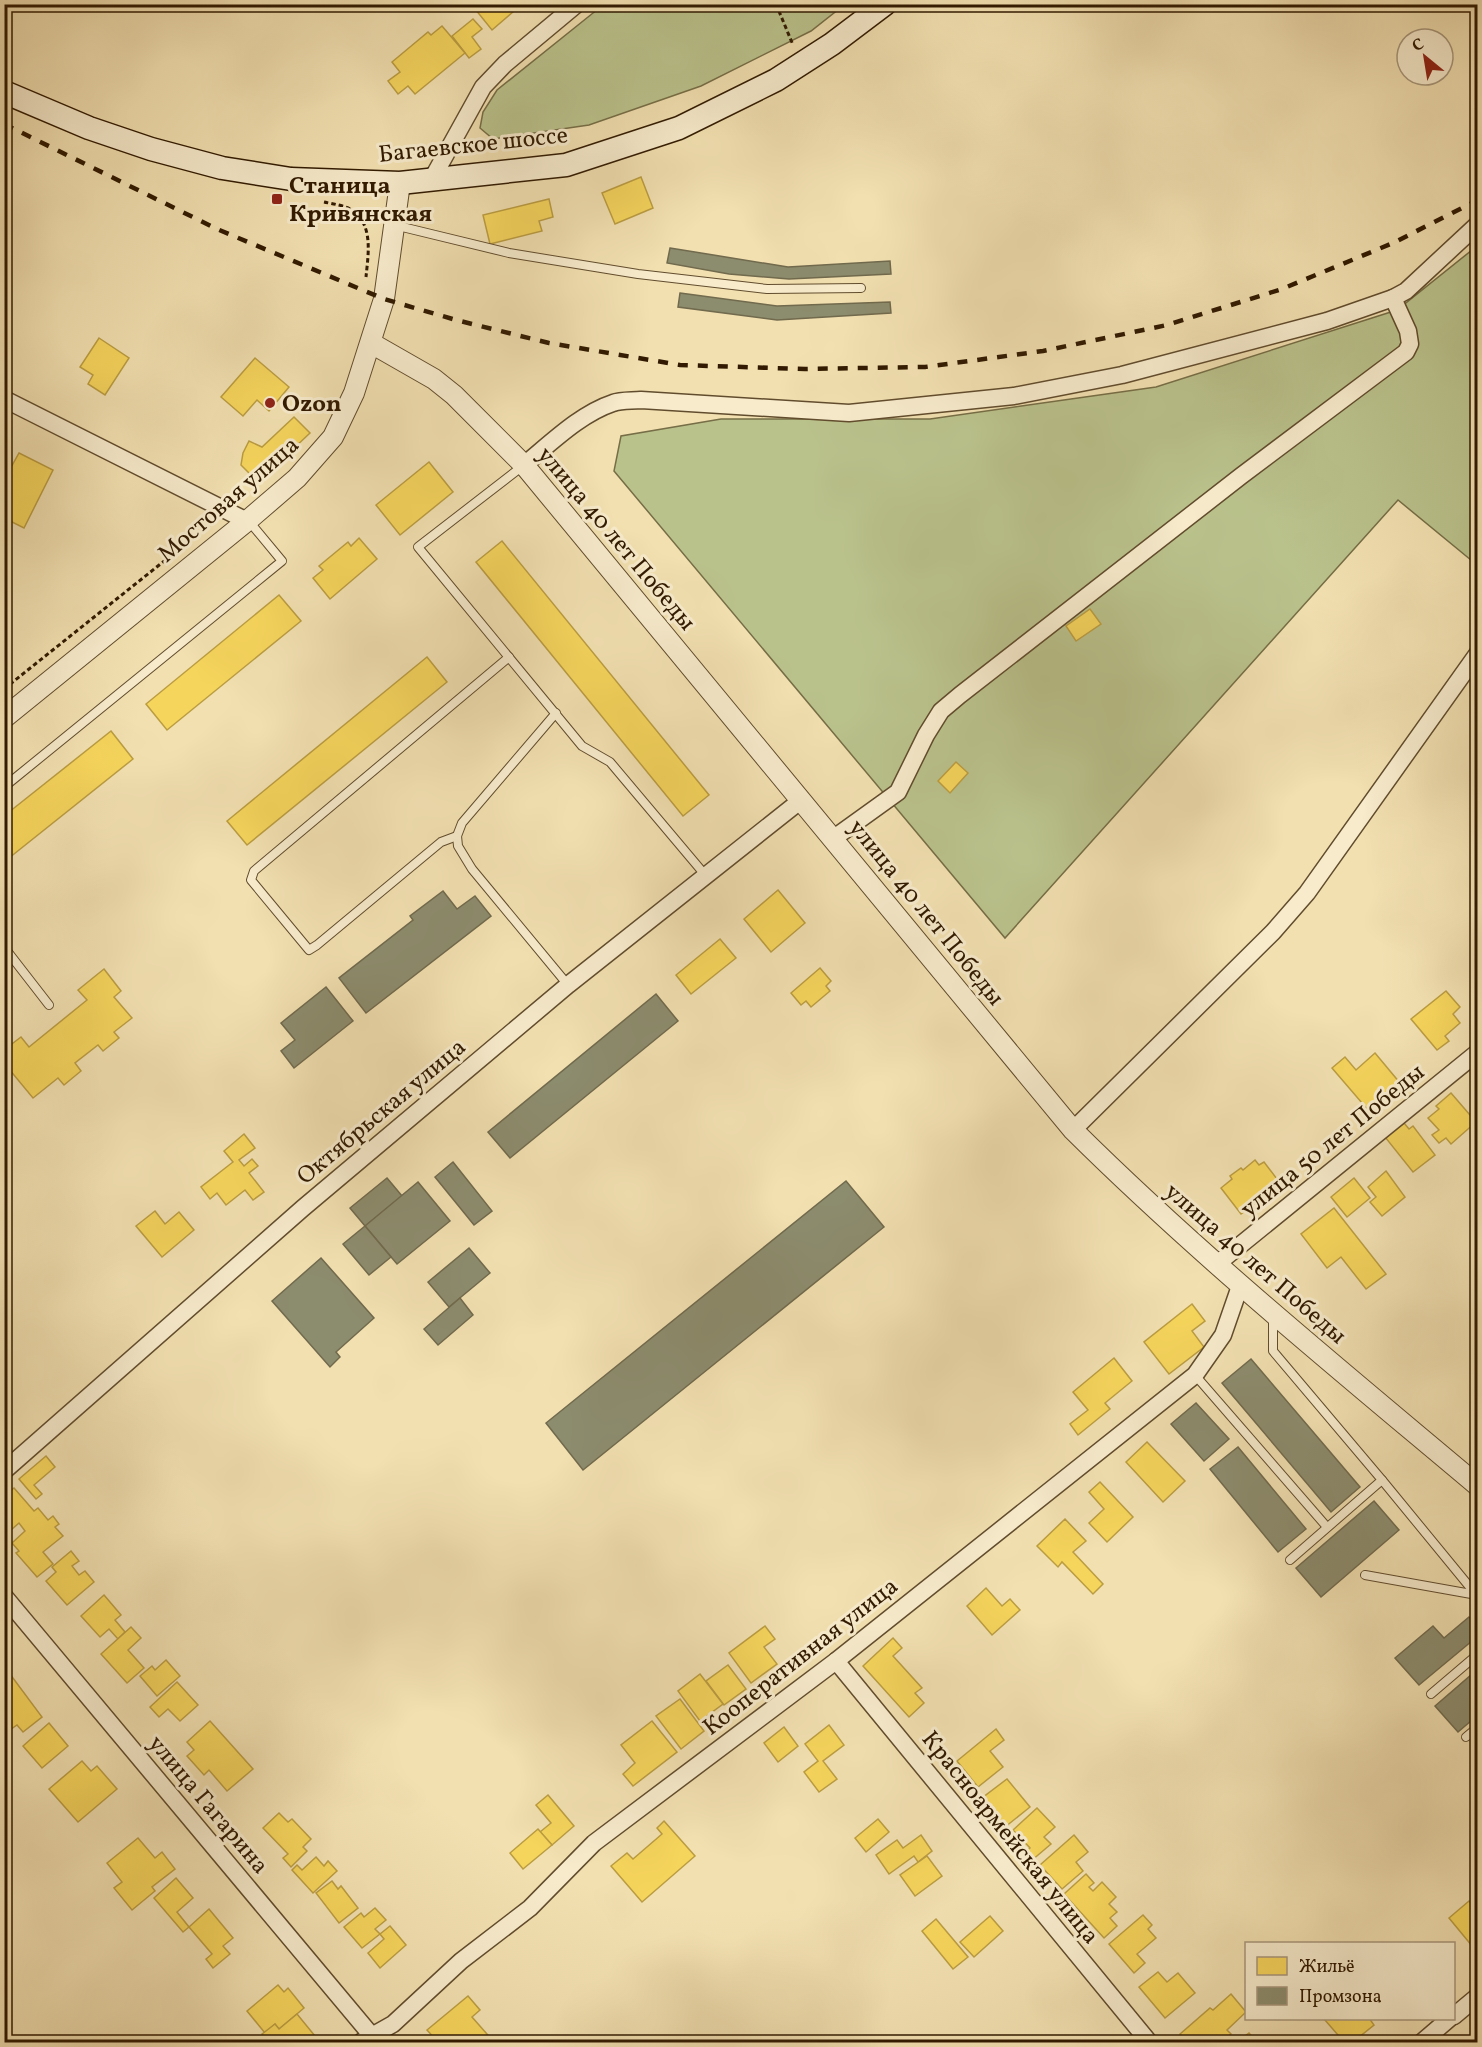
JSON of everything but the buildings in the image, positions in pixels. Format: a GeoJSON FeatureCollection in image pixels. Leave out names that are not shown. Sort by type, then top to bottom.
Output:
{"type":"FeatureCollection","features":[{"type":"Feature","properties":{"kind":"main road","name":"Багаевское шоссе"},"geometry":{"type":"LineString","coordinates":[[4,92],[99,131],[151,149],[222,168],[291,179],[400,183],[566,165],[679,128],[776,80],[832,44],[885,4]]}},
{"type":"Feature","properties":{"kind":"street"},"geometry":{"type":"LineString","coordinates":[[432,179],[483,87],[505,64],[578,4]]}},
{"type":"Feature","properties":{"kind":"street","name":"Мостовая улица"},"geometry":{"type":"LineString","coordinates":[[4,718],[248,521],[297,477],[333,436],[354,393],[384,298],[400,183]]}},
{"type":"Feature","properties":{"kind":"street"},"geometry":{"type":"LineString","coordinates":[[524,465],[572,427],[615,402],[641,400],[849,413],[1014,396],[1122,375],[1327,321],[1393,298],[1406,291],[1478,224]]}},
{"type":"Feature","properties":{"kind":"street"},"geometry":{"type":"LineString","coordinates":[[834,838],[898,792],[926,735],[941,711],[1241,476],[1406,352],[1410,344],[1408,331],[1393,298]]}},
{"type":"Feature","properties":{"kind":"street","name":"улица 40 лет Победы"},"geometry":{"type":"LineString","coordinates":[[371,342],[434,379],[454,395],[524,465],[1073,1130],[1152,1207],[1240,1286],[1478,1486]]}},
{"type":"Feature","properties":{"kind":"street"},"geometry":{"type":"LineString","coordinates":[[4,399],[248,521]]}},
{"type":"Feature","properties":{"kind":"street"},"geometry":{"type":"LineString","coordinates":[[1073,1130],[1273,932],[1307,893],[1478,653]]}},
{"type":"Feature","properties":{"kind":"street","name":"Октябрьская улица"},"geometry":{"type":"LineString","coordinates":[[4,1471],[303,1208],[568,985],[800,801]]}},
{"type":"Feature","properties":{"kind":"street","name":"улица 50 лет Победы"},"geometry":{"type":"LineString","coordinates":[[1217,1264],[1478,1052]]}},
{"type":"Feature","properties":{"kind":"street","name":"Кооперативная улица"},"geometry":{"type":"LineString","coordinates":[[370,2040],[393,2024],[461,1961],[530,1908],[594,1843],[836,1661],[1195,1375],[1223,1335],[1240,1286]]}},
{"type":"Feature","properties":{"kind":"street","name":"улица Гагарина"},"geometry":{"type":"LineString","coordinates":[[4,1596],[370,2040]]}},
{"type":"Feature","properties":{"kind":"street","name":"Красноармейская улица"},"geometry":{"type":"LineString","coordinates":[[836,1661],[1149,2043]]}},
{"type":"Feature","properties":{"kind":"street"},"geometry":{"type":"LineString","coordinates":[[1455,2015],[1478,1996]]}},
{"type":"Feature","properties":{"kind":"street"},"geometry":{"type":"LineString","coordinates":[[1422,2043],[1449,2020]]}},
{"type":"Feature","properties":{"kind":"lane"},"geometry":{"type":"LineString","coordinates":[[394,225],[509,254],[638,274],[767,289],[861,288]]}},
{"type":"Feature","properties":{"kind":"lane"},"geometry":{"type":"LineString","coordinates":[[524,465],[418,548],[582,746],[610,762],[706,876]]}},
{"type":"Feature","properties":{"kind":"lane"},"geometry":{"type":"LineString","coordinates":[[4,787],[282,561],[248,521]]}},
{"type":"Feature","properties":{"kind":"lane"},"geometry":{"type":"LineString","coordinates":[[457,836],[441,842],[309,950],[251,880],[254,871],[509,657]]}},
{"type":"Feature","properties":{"kind":"lane"},"geometry":{"type":"LineString","coordinates":[[556,713],[462,823],[457,836],[458,846],[472,869],[568,985]]}},
{"type":"Feature","properties":{"kind":"lane"},"geometry":{"type":"LineString","coordinates":[[4,947],[49,1005]]}},
{"type":"Feature","properties":{"kind":"lane"},"geometry":{"type":"LineString","coordinates":[[1273,1314],[1273,1352],[1477,1596]]}},
{"type":"Feature","properties":{"kind":"lane"},"geometry":{"type":"LineString","coordinates":[[1195,1375],[1327,1527]]}},
{"type":"Feature","properties":{"kind":"lane"},"geometry":{"type":"LineString","coordinates":[[1290,1560],[1382,1480]]}},
{"type":"Feature","properties":{"kind":"lane"},"geometry":{"type":"LineString","coordinates":[[1365,1575],[1477,1596]]}},
{"type":"Feature","properties":{"kind":"lane"},"geometry":{"type":"LineString","coordinates":[[1431,1694],[1478,1654]]}},
{"type":"Feature","properties":{"kind":"lane"},"geometry":{"type":"LineString","coordinates":[[1466,1737],[1478,1727]]}},
{"type":"Feature","properties":{"kind":"path"},"geometry":{"type":"LineString","coordinates":[[776,4],[801,64]]}},
{"type":"Feature","properties":{"kind":"path"},"geometry":{"type":"LineString","coordinates":[[320,201],[355,211],[360,218],[368,233],[366,281]]}},
{"type":"Feature","properties":{"kind":"path"},"geometry":{"type":"LineString","coordinates":[[4,689],[226,511]]}},
{"type":"Feature","properties":{"kind":"green space"},"geometry":{"type":"Polygon","coordinates":[[[603,5],[844,5],[811,31],[701,86],[589,125],[493,139],[480,128],[483,112],[497,90],[603,5]]]}},
{"type":"Feature","properties":{"kind":"green space"},"geometry":{"type":"Polygon","coordinates":[[[1477,246],[1477,565],[1398,500],[1005,938],[614,471],[621,436],[721,419],[930,419],[1156,387],[1397,310],[1477,246]]]}},
{"type":"Feature","properties":{"kind":"railway"},"geometry":{"type":"LineString","coordinates":[[4,124],[217,229],[384,299],[549,343],[680,365],[805,369],[925,367],[1043,351],[1167,325],[1282,289],[1393,243],[1478,200]]}},
{"type":"Feature","properties":{"kind":"place","name":"Станица Кривянская"},"geometry":{"type":"Point","coordinates":[277,199]}},
{"type":"Feature","properties":{"kind":"place","name":"Ozon"},"geometry":{"type":"Point","coordinates":[270,403]}}]}
